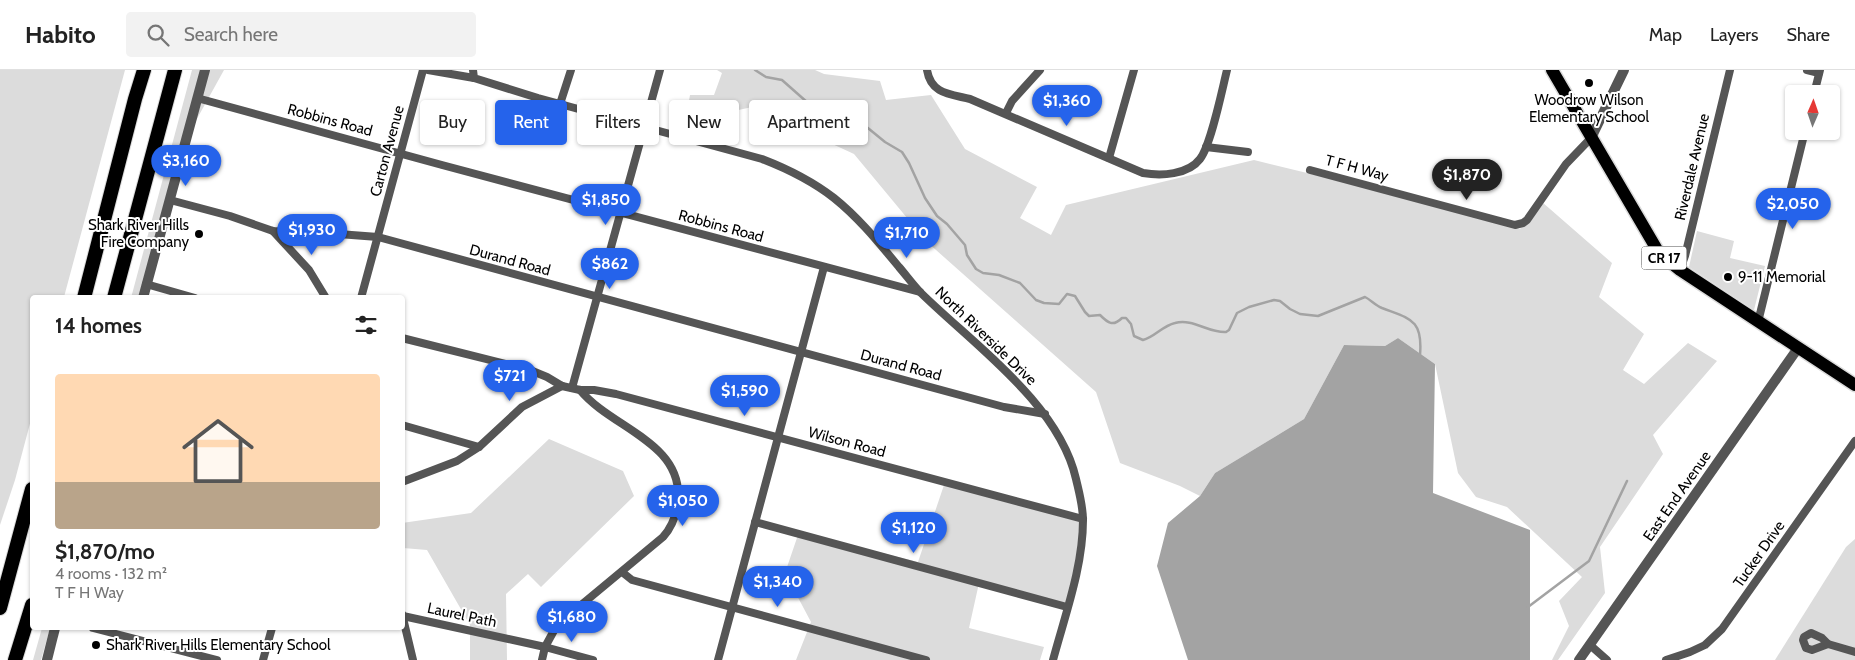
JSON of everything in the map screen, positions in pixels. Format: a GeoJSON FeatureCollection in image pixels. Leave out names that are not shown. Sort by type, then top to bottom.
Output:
{"type":"FeatureCollection","features":[{"type":"Feature","properties":{"kind":"highway"},"geometry":{"type":"LineString","coordinates":[[135,99],[139,70]]}},
{"type":"Feature","properties":{"kind":"highway"},"geometry":{"type":"LineString","coordinates":[[85,295],[144,70]]}},
{"type":"Feature","properties":{"kind":"highway"},"geometry":{"type":"LineString","coordinates":[[115,295],[175,70]]}},
{"type":"Feature","properties":{"kind":"highway"},"geometry":{"type":"LineString","coordinates":[[0,608],[30,496]]}},
{"type":"Feature","properties":{"kind":"highway"},"geometry":{"type":"LineString","coordinates":[[15,660],[30,611]]}},
{"type":"Feature","properties":{"kind":"main road","name":"CR 17"},"geometry":{"type":"LineString","coordinates":[[1552,70],[1653,244],[1667,261],[1855,385]]}},
{"type":"Feature","properties":{"kind":"street"},"geometry":{"type":"LineString","coordinates":[[144,295],[205,70]]}},
{"type":"Feature","properties":{"kind":"street","name":"Carton Avenue"},"geometry":{"type":"LineString","coordinates":[[362,295],[423,70]]}},
{"type":"Feature","properties":{"kind":"street","name":"North Riverside Drive"},"geometry":{"type":"LineString","coordinates":[[428,70],[473,74],[548,100]]}},
{"type":"Feature","properties":{"kind":"street"},"geometry":{"type":"LineString","coordinates":[[561,100],[570,70]]}},
{"type":"Feature","properties":{"kind":"street"},"geometry":{"type":"LineString","coordinates":[[652,100],[660,70]]}},
{"type":"Feature","properties":{"kind":"street"},"geometry":{"type":"LineString","coordinates":[[927,70],[929,80],[936,89],[970,99],[1006,113],[1143,173],[1165,174],[1180,171],[1200,159],[1206,147],[1227,70]]}},
{"type":"Feature","properties":{"kind":"street"},"geometry":{"type":"LineString","coordinates":[[1006,113],[1012,101],[1040,70]]}},
{"type":"Feature","properties":{"kind":"street"},"geometry":{"type":"LineString","coordinates":[[1109,158],[1134,70]]}},
{"type":"Feature","properties":{"kind":"street"},"geometry":{"type":"LineString","coordinates":[[1591,138],[1624,70]]}},
{"type":"Feature","properties":{"kind":"street","name":"Riverdale Avenue"},"geometry":{"type":"LineString","coordinates":[[1680,270],[1730,70]]}},
{"type":"Feature","properties":{"kind":"street"},"geometry":{"type":"LineString","coordinates":[[1807,70],[1819,72],[1816,85]]}},
{"type":"Feature","properties":{"kind":"street","name":"Robbins Road"},"geometry":{"type":"LineString","coordinates":[[197,98],[920,292]]}},
{"type":"Feature","properties":{"kind":"street","name":"North Riverside Drive"},"geometry":{"type":"LineString","coordinates":[[659,131],[762,159],[811,182],[836,199],[860,221],[920,292],[1015,382],[1045,414],[1060,436],[1073,468],[1083,519],[1081,550],[1053,660]]}},
{"type":"Feature","properties":{"kind":"street","name":"T F H Way"},"geometry":{"type":"LineString","coordinates":[[1310,170],[1515,225],[1527,220],[1566,164],[1591,138]]}},
{"type":"Feature","properties":{"kind":"street"},"geometry":{"type":"LineString","coordinates":[[1758,322],[1803,140]]}},
{"type":"Feature","properties":{"kind":"street"},"geometry":{"type":"LineString","coordinates":[[542,660],[545,647],[558,625],[663,537],[673,523],[678,510],[677,481],[672,468],[661,452],[605,414],[576,389],[598,298],[639,145]]}},
{"type":"Feature","properties":{"kind":"street"},"geometry":{"type":"LineString","coordinates":[[1206,147],[1248,152]]}},
{"type":"Feature","properties":{"kind":"street","name":"Durand Road"},"geometry":{"type":"LineString","coordinates":[[170,200],[236,218],[273,232],[312,232],[378,237],[1004,408],[1045,414]]}},
{"type":"Feature","properties":{"kind":"street"},"geometry":{"type":"LineString","coordinates":[[273,232],[309,270],[324,295]]}},
{"type":"Feature","properties":{"kind":"street"},"geometry":{"type":"LineString","coordinates":[[718,660],[824,267]]}},
{"type":"Feature","properties":{"kind":"street"},"geometry":{"type":"LineString","coordinates":[[146,284],[185,295]]}},
{"type":"Feature","properties":{"kind":"street","name":"Wilson Road"},"geometry":{"type":"LineString","coordinates":[[405,339],[530,370],[562,386],[616,394],[1083,519]]}},
{"type":"Feature","properties":{"kind":"street","name":"East End Avenue"},"geometry":{"type":"LineString","coordinates":[[1580,660],[1798,348]]}},
{"type":"Feature","properties":{"kind":"street"},"geometry":{"type":"LineString","coordinates":[[405,481],[457,461],[479,447],[522,406],[562,386]]}},
{"type":"Feature","properties":{"kind":"street"},"geometry":{"type":"LineString","coordinates":[[405,426],[479,447]]}},
{"type":"Feature","properties":{"kind":"street","name":"Tucker Drive"},"geometry":{"type":"LineString","coordinates":[[1666,660],[1705,645],[1722,629],[1855,441]]}},
{"type":"Feature","properties":{"kind":"street"},"geometry":{"type":"LineString","coordinates":[[755,522],[1067,607]]}},
{"type":"Feature","properties":{"kind":"street"},"geometry":{"type":"LineString","coordinates":[[622,572],[632,580],[926,660]]}},
{"type":"Feature","properties":{"kind":"street","name":"Laurel Path"},"geometry":{"type":"LineString","coordinates":[[405,615],[545,647],[593,660]]}},
{"type":"Feature","properties":{"kind":"street"},"geometry":{"type":"LineString","coordinates":[[405,624],[413,660]]}},
{"type":"Feature","properties":{"kind":"street"},"geometry":{"type":"LineString","coordinates":[[47,660],[54,630]]}},
{"type":"Feature","properties":{"kind":"street"},"geometry":{"type":"LineString","coordinates":[[101,630],[217,660]]}},
{"type":"Feature","properties":{"kind":"street"},"geometry":{"type":"LineString","coordinates":[[263,660],[271,630]]}},
{"type":"Feature","properties":{"kind":"street"},"geometry":{"type":"LineString","coordinates":[[1828,644],[1855,652]]}},
{"type":"Feature","properties":{"kind":"street"},"geometry":{"type":"LineString","coordinates":[[1590,645],[1607,660]]}},
{"type":"Feature","properties":{"kind":"shaded area"},"geometry":{"type":"Polygon","coordinates":[[[0,70],[125,70],[65,295],[30,295],[30,424],[15,480],[0,525],[0,70]]]}},
{"type":"Feature","properties":{"kind":"shaded area"},"geometry":{"type":"Polygon","coordinates":[[[192,70],[224,70],[188,135],[143,295],[132,295],[192,70]]]}},
{"type":"Feature","properties":{"kind":"shaded area"},"geometry":{"type":"Polygon","coordinates":[[[717,70],[815,70],[824,74],[880,81],[886,100],[931,95],[965,149],[1037,187],[1020,218],[1051,235],[1066,205],[1254,160],[1520,229],[1542,202],[1612,263],[1599,297],[1644,334],[1623,370],[1644,384],[1688,343],[1717,361],[1653,435],[1663,454],[1600,547],[1605,593],[1558,660],[1552,660],[1569,626],[1559,601],[1582,577],[1507,507],[1476,497],[1458,473],[1435,364],[1398,338],[1385,346],[1344,345],[1304,419],[1215,473],[1200,496],[1180,486],[1120,463],[1096,392],[927,242],[854,154],[834,145],[868,145],[868,100],[749,100],[749,108],[739,110],[739,100],[689,100],[690,95],[714,95],[722,73],[717,70]]]}},
{"type":"Feature","properties":{"kind":"shaded area"},"geometry":{"type":"Polygon","coordinates":[[[1697,231],[1734,241],[1730,258],[1765,266],[1754,310],[1689,267],[1697,231]]]}},
{"type":"Feature","properties":{"kind":"shaded area"},"geometry":{"type":"Polygon","coordinates":[[[1398,338],[1435,364],[1433,493],[1530,530],[1530,660],[1188,660],[1157,566],[1168,523],[1200,496],[1215,473],[1304,419],[1344,345],[1385,346],[1398,338]]]}},
{"type":"Feature","properties":{"kind":"shaded area"},"geometry":{"type":"Polygon","coordinates":[[[549,439],[623,471],[634,496],[541,587],[528,574],[506,594],[507,660],[470,660],[470,625],[427,550],[405,548],[405,523],[471,513],[549,439]]]}},
{"type":"Feature","properties":{"kind":"shaded area"},"geometry":{"type":"Polygon","coordinates":[[[944,485],[1084,521],[1068,606],[979,583],[969,628],[1044,647],[1040,660],[796,660],[811,622],[785,573],[799,532],[918,562],[944,485]]]}},
{"type":"Feature","properties":{"kind":"shaded area"},"geometry":{"type":"Polygon","coordinates":[[[1855,539],[1855,660],[1775,660],[1846,547],[1855,539]]]}},
{"type":"Feature","properties":{"kind":"shaded area"},"geometry":{"type":"Polygon","coordinates":[[[41,630],[49,630],[41,660],[33,660],[41,630]]]}},
{"type":"Feature","properties":{"kind":"waterway"},"geometry":{"type":"LineString","coordinates":[[755,70],[766,77],[782,80],[825,118],[854,119],[902,152],[925,198],[937,216],[947,224],[965,245],[967,255],[976,269],[983,273],[999,275],[1020,283],[1036,300],[1044,303],[1059,304],[1067,294],[1075,296],[1089,316],[1100,315],[1111,323],[1126,318],[1131,324],[1134,336],[1143,340],[1170,324],[1182,322],[1188,322],[1219,332],[1226,332],[1229,330],[1237,313],[1249,307],[1274,300],[1280,301],[1300,314],[1318,316],[1365,297],[1380,307],[1413,322],[1419,334],[1420,355]]}},
{"type":"Feature","properties":{"kind":"waterway"},"geometry":{"type":"LineString","coordinates":[[1528,607],[1589,561],[1627,481]]}},
{"type":"Feature","properties":{"kind":"place","name":"Woodrow Wilson Elementary School"},"geometry":{"type":"Point","coordinates":[1589,83]}},
{"type":"Feature","properties":{"kind":"place","name":"Shark River Hills Fire Company"},"geometry":{"type":"Point","coordinates":[199,234]}},
{"type":"Feature","properties":{"kind":"place","name":"9-11 Memorial"},"geometry":{"type":"Point","coordinates":[1728,277]}},
{"type":"Feature","properties":{"kind":"place","name":"Shark River Hills Elementary School"},"geometry":{"type":"Point","coordinates":[96,645]}}]}
